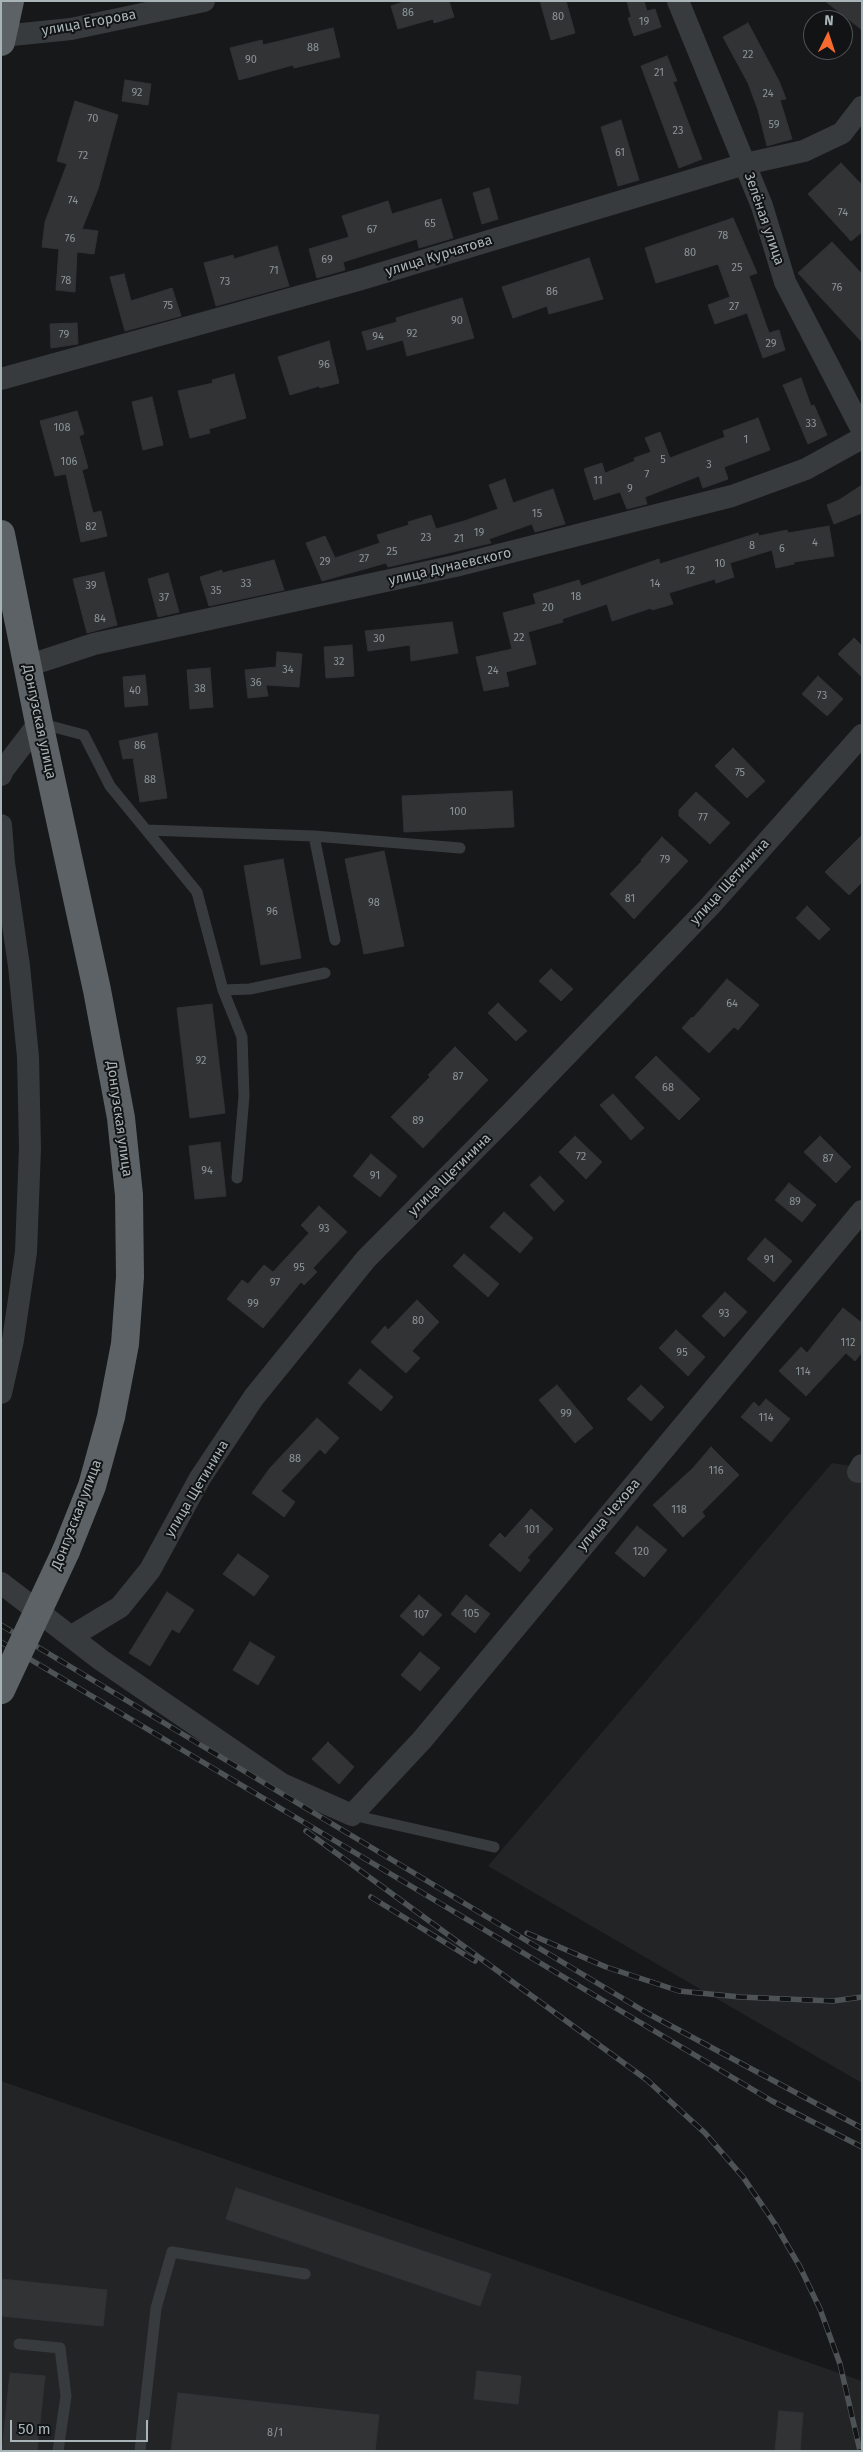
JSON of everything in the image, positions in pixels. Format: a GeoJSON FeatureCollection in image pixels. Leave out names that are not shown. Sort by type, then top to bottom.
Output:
{"type":"FeatureCollection","features":[{"type":"Feature","properties":{"kind":"highway"},"geometry":{"type":"LineString","coordinates":[[2,39],[10,1]]}},
{"type":"Feature","properties":{"kind":"highway","name":"Донгузская улица"},"geometry":{"type":"LineString","coordinates":[[1,534],[39,723],[98,990],[121,1118],[129,1195],[130,1277],[123,1353],[111,1417],[92,1486],[66,1550],[1,1690]]}},
{"type":"Feature","properties":{"kind":"street","name":"улица Егорова"},"geometry":{"type":"LineString","coordinates":[[2,39],[70,29],[204,1]]}},
{"type":"Feature","properties":{"kind":"street","name":"Зелёная улица"},"geometry":{"type":"LineString","coordinates":[[678,1],[762,206],[785,282],[862,430]]}},
{"type":"Feature","properties":{"kind":"street","name":"улица Курчатова"},"geometry":{"type":"LineString","coordinates":[[1,379],[362,279],[745,164],[804,151],[842,133],[862,106]]}},
{"type":"Feature","properties":{"kind":"street","name":"улица Дунаевского"},"geometry":{"type":"LineString","coordinates":[[27,666],[94,644],[455,566],[732,496],[806,469],[862,438]]}},
{"type":"Feature","properties":{"kind":"street"},"geometry":{"type":"LineString","coordinates":[[1,775],[39,723]]}},
{"type":"Feature","properties":{"kind":"street","name":"улица Щетинина"},"geometry":{"type":"LineString","coordinates":[[72,1636],[120,1607],[150,1570],[200,1478],[254,1397],[366,1259],[710,906],[862,735]]}},
{"type":"Feature","properties":{"kind":"street"},"geometry":{"type":"LineString","coordinates":[[1,825],[4,863],[19,966],[28,1057],[30,1148],[26,1252],[13,1340],[1,1392]]}},
{"type":"Feature","properties":{"kind":"street","name":"улица Чехова"},"geometry":{"type":"LineString","coordinates":[[352,1815],[422,1740],[862,1211]]}},
{"type":"Feature","properties":{"kind":"street"},"geometry":{"type":"LineString","coordinates":[[1,1583],[101,1660],[282,1784],[352,1815]]}},
{"type":"Feature","properties":{"kind":"lane"},"geometry":{"type":"LineString","coordinates":[[39,723],[84,735],[110,786],[196,892],[223,990],[242,1037],[244,1096],[237,1178]]}},
{"type":"Feature","properties":{"kind":"lane"},"geometry":{"type":"LineString","coordinates":[[147,830],[314,836],[460,848]]}},
{"type":"Feature","properties":{"kind":"lane"},"geometry":{"type":"LineString","coordinates":[[314,836],[335,940]]}},
{"type":"Feature","properties":{"kind":"lane"},"geometry":{"type":"LineString","coordinates":[[223,990],[250,989],[325,973]]}},
{"type":"Feature","properties":{"kind":"lane"},"geometry":{"type":"LineString","coordinates":[[352,1815],[494,1847]]}},
{"type":"Feature","properties":{"kind":"lane"},"geometry":{"type":"LineString","coordinates":[[140,2451],[156,2308],[172,2252],[305,2274]]}},
{"type":"Feature","properties":{"kind":"lane"},"geometry":{"type":"LineString","coordinates":[[19,2344],[60,2348],[66,2396],[58,2451]]}},
{"type":"Feature","properties":{"kind":"shaded area"},"geometry":{"type":"Polygon","coordinates":[[[832,1463],[862,1468],[862,2083],[488,1866],[832,1463]]]}},
{"type":"Feature","properties":{"kind":"shaded area"},"geometry":{"type":"Polygon","coordinates":[[[1,2081],[862,2381],[862,2451],[1,2451],[1,2081]]]}},
{"type":"Feature","properties":{"kind":"building"},"geometry":{"type":"Polygon","coordinates":[[[406,1],[449,1],[454,17],[434,23],[433,19],[398,29],[391,6],[406,1]]]}},
{"type":"Feature","properties":{"kind":"building"},"geometry":{"type":"Polygon","coordinates":[[[540,1],[566,1],[575,33],[551,40],[540,1]]]}},
{"type":"Feature","properties":{"kind":"building"},"geometry":{"type":"Polygon","coordinates":[[[627,1],[644,1],[647,11],[655,9],[661,27],[634,36],[628,18],[631,17],[627,1]]]}},
{"type":"Feature","properties":{"kind":"building"},"geometry":{"type":"Polygon","coordinates":[[[825,1],[862,1],[862,30],[853,23],[853,10],[836,10],[825,1]]]}},
{"type":"Feature","properties":{"kind":"building"},"geometry":{"type":"Polygon","coordinates":[[[748,23],[779,81],[786,99],[780,100],[792,139],[767,146],[758,110],[748,83],[723,37],[748,23]]]}},
{"type":"Feature","properties":{"kind":"building"},"geometry":{"type":"Polygon","coordinates":[[[333,28],[340,57],[294,68],[293,65],[239,80],[230,48],[262,40],[263,45],[333,28]]]}},
{"type":"Feature","properties":{"kind":"building"},"geometry":{"type":"Polygon","coordinates":[[[667,56],[677,81],[673,82],[702,159],[679,168],[641,66],[667,56]]]}},
{"type":"Feature","properties":{"kind":"building"},"geometry":{"type":"Polygon","coordinates":[[[125,80],[151,84],[148,105],[122,101],[125,80]]]}},
{"type":"Feature","properties":{"kind":"building"},"geometry":{"type":"Polygon","coordinates":[[[75,101],[118,115],[98,189],[82,229],[98,231],[94,254],[77,252],[75,292],[56,290],[59,249],[42,247],[45,222],[67,164],[57,161],[75,101]]]}},
{"type":"Feature","properties":{"kind":"building"},"geometry":{"type":"Polygon","coordinates":[[[621,120],[639,180],[618,186],[601,127],[621,120]]]}},
{"type":"Feature","properties":{"kind":"building"},"geometry":{"type":"Polygon","coordinates":[[[841,163],[862,185],[862,232],[851,241],[808,194],[841,163]]]}},
{"type":"Feature","properties":{"kind":"building"},"geometry":{"type":"Polygon","coordinates":[[[489,188],[498,219],[482,224],[473,193],[489,188]]]}},
{"type":"Feature","properties":{"kind":"building"},"geometry":{"type":"Polygon","coordinates":[[[441,199],[453,238],[419,248],[417,239],[343,262],[345,270],[317,278],[309,249],[349,237],[342,216],[388,201],[392,214],[441,199]]]}},
{"type":"Feature","properties":{"kind":"building"},"geometry":{"type":"Polygon","coordinates":[[[733,218],[757,273],[749,276],[769,333],[779,330],[785,350],[763,358],[747,313],[715,324],[708,305],[730,297],[718,264],[656,283],[645,248],[733,218]]]}},
{"type":"Feature","properties":{"kind":"building"},"geometry":{"type":"Polygon","coordinates":[[[832,242],[862,274],[862,342],[798,273],[832,242]]]}},
{"type":"Feature","properties":{"kind":"building"},"geometry":{"type":"Polygon","coordinates":[[[277,246],[289,286],[216,306],[204,263],[233,255],[234,259],[277,246]]]}},
{"type":"Feature","properties":{"kind":"building"},"geometry":{"type":"Polygon","coordinates":[[[589,258],[603,299],[549,314],[547,306],[513,318],[502,287],[589,258]]]}},
{"type":"Feature","properties":{"kind":"building"},"geometry":{"type":"Polygon","coordinates":[[[124,274],[131,301],[172,288],[181,316],[125,331],[110,277],[124,274]]]}},
{"type":"Feature","properties":{"kind":"building"},"geometry":{"type":"Polygon","coordinates":[[[462,298],[474,338],[407,356],[403,340],[367,350],[362,332],[397,322],[396,318],[462,298]]]}},
{"type":"Feature","properties":{"kind":"building"},"geometry":{"type":"Polygon","coordinates":[[[77,323],[78,344],[51,348],[50,324],[77,323]]]}},
{"type":"Feature","properties":{"kind":"building"},"geometry":{"type":"Polygon","coordinates":[[[329,341],[339,383],[320,388],[319,386],[290,395],[278,357],[329,341]]]}},
{"type":"Feature","properties":{"kind":"building"},"geometry":{"type":"Polygon","coordinates":[[[234,374],[246,418],[209,429],[210,433],[190,438],[178,391],[213,383],[212,380],[234,374]]]}},
{"type":"Feature","properties":{"kind":"building"},"geometry":{"type":"Polygon","coordinates":[[[801,378],[811,406],[814,405],[827,435],[808,444],[783,385],[801,378]]]}},
{"type":"Feature","properties":{"kind":"building"},"geometry":{"type":"Polygon","coordinates":[[[152,397],[163,445],[143,450],[132,402],[152,397]]]}},
{"type":"Feature","properties":{"kind":"building"},"geometry":{"type":"Polygon","coordinates":[[[77,411],[84,434],[79,436],[88,468],[82,470],[93,513],[101,511],[107,536],[81,542],[66,474],[55,476],[40,421],[77,411]]]}},
{"type":"Feature","properties":{"kind":"building"},"geometry":{"type":"Polygon","coordinates":[[[758,418],[770,450],[724,467],[728,479],[703,488],[699,476],[645,497],[647,504],[627,509],[620,492],[594,500],[584,469],[602,463],[605,473],[635,461],[634,458],[651,452],[645,438],[660,432],[670,458],[725,437],[723,431],[758,418]]]}},
{"type":"Feature","properties":{"kind":"building"},"geometry":{"type":"Polygon","coordinates":[[[505,479],[513,503],[553,489],[565,524],[535,532],[532,524],[489,539],[491,543],[388,567],[386,563],[322,581],[306,543],[325,536],[335,558],[380,543],[377,535],[409,525],[408,522],[431,515],[436,529],[464,521],[498,509],[489,485],[505,479]]]}},
{"type":"Feature","properties":{"kind":"building"},"geometry":{"type":"Polygon","coordinates":[[[862,485],[862,513],[834,524],[827,505],[839,500],[862,485]]]}},
{"type":"Feature","properties":{"kind":"building"},"geometry":{"type":"Polygon","coordinates":[[[829,526],[834,556],[794,562],[794,564],[776,568],[772,550],[730,563],[734,577],[716,583],[715,579],[669,593],[673,604],[652,610],[651,608],[612,621],[607,604],[562,619],[563,622],[528,632],[536,664],[506,672],[509,686],[484,691],[476,657],[512,649],[503,613],[536,604],[533,594],[579,580],[581,586],[659,559],[660,564],[758,533],[759,536],[787,530],[788,533],[829,526]]]}},
{"type":"Feature","properties":{"kind":"building"},"geometry":{"type":"Polygon","coordinates":[[[274,560],[284,590],[209,606],[200,577],[222,570],[222,573],[274,560]]]}},
{"type":"Feature","properties":{"kind":"building"},"geometry":{"type":"Polygon","coordinates":[[[104,572],[117,625],[87,633],[73,579],[104,572]]]}},
{"type":"Feature","properties":{"kind":"building"},"geometry":{"type":"Polygon","coordinates":[[[168,573],[179,612],[158,617],[148,579],[168,573]]]}},
{"type":"Feature","properties":{"kind":"building"},"geometry":{"type":"Polygon","coordinates":[[[452,622],[458,653],[411,661],[410,645],[368,651],[365,631],[452,622]]]}},
{"type":"Feature","properties":{"kind":"building"},"geometry":{"type":"Polygon","coordinates":[[[854,638],[862,646],[862,677],[838,654],[854,638]]]}},
{"type":"Feature","properties":{"kind":"building"},"geometry":{"type":"Polygon","coordinates":[[[352,645],[354,676],[326,678],[324,647],[352,645]]]}},
{"type":"Feature","properties":{"kind":"building"},"geometry":{"type":"Polygon","coordinates":[[[277,652],[302,654],[299,687],[266,685],[268,696],[248,698],[245,670],[276,667],[277,652]]]}},
{"type":"Feature","properties":{"kind":"building"},"geometry":{"type":"Polygon","coordinates":[[[210,668],[213,707],[190,709],[187,670],[210,668]]]}},
{"type":"Feature","properties":{"kind":"building"},"geometry":{"type":"Polygon","coordinates":[[[145,675],[148,705],[125,707],[123,677],[145,675]]]}},
{"type":"Feature","properties":{"kind":"building"},"geometry":{"type":"Polygon","coordinates":[[[818,676],[843,699],[827,716],[802,694],[818,676]]]}},
{"type":"Feature","properties":{"kind":"building"},"geometry":{"type":"Polygon","coordinates":[[[157,733],[167,798],[140,802],[133,758],[123,759],[119,741],[157,733]]]}},
{"type":"Feature","properties":{"kind":"building"},"geometry":{"type":"Polygon","coordinates":[[[733,748],[765,781],[747,798],[715,766],[733,748]]]}},
{"type":"Feature","properties":{"kind":"building"},"geometry":{"type":"Polygon","coordinates":[[[512,791],[514,827],[404,832],[402,796],[512,791]]]}},
{"type":"Feature","properties":{"kind":"building"},"geometry":{"type":"Polygon","coordinates":[[[696,792],[730,823],[710,844],[679,816],[679,810],[696,792]]]}},
{"type":"Feature","properties":{"kind":"building"},"geometry":{"type":"Polygon","coordinates":[[[862,835],[862,882],[849,895],[825,872],[862,835]]]}},
{"type":"Feature","properties":{"kind":"building"},"geometry":{"type":"Polygon","coordinates":[[[662,837],[688,861],[634,919],[610,894],[662,837]]]}},
{"type":"Feature","properties":{"kind":"building"},"geometry":{"type":"Polygon","coordinates":[[[384,851],[404,946],[364,954],[345,859],[384,851]]]}},
{"type":"Feature","properties":{"kind":"building"},"geometry":{"type":"Polygon","coordinates":[[[283,859],[301,958],[261,965],[244,866],[283,859]]]}},
{"type":"Feature","properties":{"kind":"building"},"geometry":{"type":"Polygon","coordinates":[[[807,906],[830,929],[819,940],[796,918],[807,906]]]}},
{"type":"Feature","properties":{"kind":"building"},"geometry":{"type":"Polygon","coordinates":[[[551,969],[573,989],[561,1001],[539,981],[551,969]]]}},
{"type":"Feature","properties":{"kind":"building"},"geometry":{"type":"Polygon","coordinates":[[[727,979],[759,1005],[738,1030],[734,1027],[709,1053],[682,1028],[727,979]]]}},
{"type":"Feature","properties":{"kind":"building"},"geometry":{"type":"Polygon","coordinates":[[[498,1003],[527,1031],[516,1041],[488,1013],[498,1003]]]}},
{"type":"Feature","properties":{"kind":"building"},"geometry":{"type":"Polygon","coordinates":[[[212,1004],[225,1113],[190,1118],[177,1008],[212,1004]]]}},
{"type":"Feature","properties":{"kind":"building"},"geometry":{"type":"Polygon","coordinates":[[[455,1047],[488,1080],[423,1148],[391,1117],[430,1077],[428,1075],[455,1047]]]}},
{"type":"Feature","properties":{"kind":"building"},"geometry":{"type":"Polygon","coordinates":[[[656,1056],[700,1099],[679,1120],[635,1077],[656,1056]]]}},
{"type":"Feature","properties":{"kind":"building"},"geometry":{"type":"Polygon","coordinates":[[[613,1094],[644,1128],[631,1140],[600,1105],[613,1094]]]}},
{"type":"Feature","properties":{"kind":"building"},"geometry":{"type":"Polygon","coordinates":[[[575,1136],[602,1162],[586,1179],[559,1152],[575,1136]]]}},
{"type":"Feature","properties":{"kind":"building"},"geometry":{"type":"Polygon","coordinates":[[[820,1136],[851,1167],[836,1183],[804,1152],[820,1136]]]}},
{"type":"Feature","properties":{"kind":"building"},"geometry":{"type":"Polygon","coordinates":[[[220,1142],[226,1196],[195,1199],[189,1146],[220,1142]]]}},
{"type":"Feature","properties":{"kind":"building"},"geometry":{"type":"Polygon","coordinates":[[[371,1154],[397,1176],[380,1197],[353,1176],[371,1154]]]}},
{"type":"Feature","properties":{"kind":"building"},"geometry":{"type":"Polygon","coordinates":[[[540,1176],[564,1201],[554,1211],[530,1185],[540,1176]]]}},
{"type":"Feature","properties":{"kind":"building"},"geometry":{"type":"Polygon","coordinates":[[[789,1183],[816,1205],[802,1222],[775,1200],[789,1183]]]}},
{"type":"Feature","properties":{"kind":"building"},"geometry":{"type":"Polygon","coordinates":[[[319,1206],[347,1232],[313,1268],[317,1272],[304,1285],[301,1282],[263,1328],[227,1299],[242,1280],[248,1284],[264,1265],[273,1272],[309,1233],[301,1225],[319,1206]]]}},
{"type":"Feature","properties":{"kind":"building"},"geometry":{"type":"Polygon","coordinates":[[[504,1212],[533,1238],[520,1253],[490,1227],[504,1212]]]}},
{"type":"Feature","properties":{"kind":"building"},"geometry":{"type":"Polygon","coordinates":[[[765,1238],[792,1261],[774,1282],[747,1259],[765,1238]]]}},
{"type":"Feature","properties":{"kind":"building"},"geometry":{"type":"Polygon","coordinates":[[[464,1254],[499,1284],[488,1297],[453,1266],[464,1254]]]}},
{"type":"Feature","properties":{"kind":"building"},"geometry":{"type":"Polygon","coordinates":[[[725,1292],[747,1312],[724,1337],[702,1316],[725,1292]]]}},
{"type":"Feature","properties":{"kind":"building"},"geometry":{"type":"Polygon","coordinates":[[[417,1300],[439,1322],[412,1351],[420,1358],[406,1373],[371,1342],[385,1326],[388,1330],[417,1300]]]}},
{"type":"Feature","properties":{"kind":"building"},"geometry":{"type":"Polygon","coordinates":[[[843,1308],[862,1323],[862,1352],[855,1361],[846,1353],[806,1396],[779,1371],[801,1347],[807,1353],[843,1308]]]}},
{"type":"Feature","properties":{"kind":"building"},"geometry":{"type":"Polygon","coordinates":[[[676,1330],[705,1357],[688,1376],[659,1348],[676,1330]]]}},
{"type":"Feature","properties":{"kind":"building"},"geometry":{"type":"Polygon","coordinates":[[[360,1369],[393,1397],[381,1411],[348,1383],[360,1369]]]}},
{"type":"Feature","properties":{"kind":"building"},"geometry":{"type":"Polygon","coordinates":[[[557,1385],[593,1428],[575,1443],[539,1400],[557,1385]]]}},
{"type":"Feature","properties":{"kind":"building"},"geometry":{"type":"Polygon","coordinates":[[[641,1385],[664,1407],[651,1421],[627,1399],[641,1385]]]}},
{"type":"Feature","properties":{"kind":"building"},"geometry":{"type":"Polygon","coordinates":[[[766,1399],[790,1419],[771,1442],[741,1417],[754,1402],[759,1407],[766,1399]]]}},
{"type":"Feature","properties":{"kind":"building"},"geometry":{"type":"Polygon","coordinates":[[[317,1418],[339,1438],[325,1454],[320,1449],[281,1491],[295,1502],[284,1517],[252,1493],[270,1468],[317,1418]]]}},
{"type":"Feature","properties":{"kind":"building"},"geometry":{"type":"Polygon","coordinates":[[[711,1447],[739,1475],[702,1512],[705,1516],[683,1537],[653,1505],[693,1468],[711,1447]]]}},
{"type":"Feature","properties":{"kind":"building"},"geometry":{"type":"Polygon","coordinates":[[[531,1509],[553,1529],[527,1558],[530,1560],[520,1572],[489,1545],[500,1533],[505,1538],[531,1509]]]}},
{"type":"Feature","properties":{"kind":"building"},"geometry":{"type":"Polygon","coordinates":[[[637,1526],[667,1550],[644,1577],[615,1553],[637,1526]]]}},
{"type":"Feature","properties":{"kind":"building"},"geometry":{"type":"Polygon","coordinates":[[[238,1554],[269,1576],[254,1596],[223,1574],[238,1554]]]}},
{"type":"Feature","properties":{"kind":"building"},"geometry":{"type":"Polygon","coordinates":[[[167,1592],[194,1610],[179,1633],[172,1629],[150,1666],[129,1653],[167,1592]]]}},
{"type":"Feature","properties":{"kind":"building"},"geometry":{"type":"Polygon","coordinates":[[[419,1595],[442,1615],[423,1636],[400,1616],[419,1595]]]}},
{"type":"Feature","properties":{"kind":"building"},"geometry":{"type":"Polygon","coordinates":[[[466,1595],[490,1614],[475,1633],[451,1614],[466,1595]]]}},
{"type":"Feature","properties":{"kind":"building"},"geometry":{"type":"Polygon","coordinates":[[[250,1642],[275,1657],[258,1685],[233,1670],[250,1642]]]}},
{"type":"Feature","properties":{"kind":"building"},"geometry":{"type":"Polygon","coordinates":[[[420,1652],[440,1668],[420,1691],[401,1675],[420,1652]]]}},
{"type":"Feature","properties":{"kind":"building"},"geometry":{"type":"Polygon","coordinates":[[[328,1742],[354,1767],[339,1784],[312,1759],[328,1742]]]}},
{"type":"Feature","properties":{"kind":"building"},"geometry":{"type":"Polygon","coordinates":[[[236,2188],[491,2274],[480,2306],[226,2219],[236,2188]]]}},
{"type":"Feature","properties":{"kind":"building"},"geometry":{"type":"Polygon","coordinates":[[[1,2279],[107,2290],[103,2326],[1,2316],[1,2279]]]}},
{"type":"Feature","properties":{"kind":"building"},"geometry":{"type":"Polygon","coordinates":[[[477,2371],[521,2376],[518,2404],[474,2399],[477,2371]]]}},
{"type":"Feature","properties":{"kind":"building"},"geometry":{"type":"Polygon","coordinates":[[[10,2373],[45,2376],[37,2451],[2,2451],[10,2373]]]}},
{"type":"Feature","properties":{"kind":"building"},"geometry":{"type":"Polygon","coordinates":[[[178,2393],[379,2415],[375,2451],[171,2451],[178,2393]]]}},
{"type":"Feature","properties":{"kind":"building"},"geometry":{"type":"Polygon","coordinates":[[[779,2411],[803,2413],[800,2451],[775,2451],[779,2411]]]}},
{"type":"Feature","properties":{"kind":"railway"},"geometry":{"type":"LineString","coordinates":[[1,1625],[647,2013],[862,2128]]}},
{"type":"Feature","properties":{"kind":"railway"},"geometry":{"type":"LineString","coordinates":[[1,1642],[772,2101],[862,2147]]}},
{"type":"Feature","properties":{"kind":"railway"},"geometry":{"type":"LineString","coordinates":[[306,1831],[647,2080],[705,2133],[743,2177],[775,2224],[800,2267],[820,2309],[840,2364],[860,2451]]}},
{"type":"Feature","properties":{"kind":"railway"},"geometry":{"type":"LineString","coordinates":[[371,1897],[475,1961]]}},
{"type":"Feature","properties":{"kind":"railway"},"geometry":{"type":"LineString","coordinates":[[527,1933],[606,1967],[679,1991],[740,1997],[833,2001],[862,1997]]}}]}
